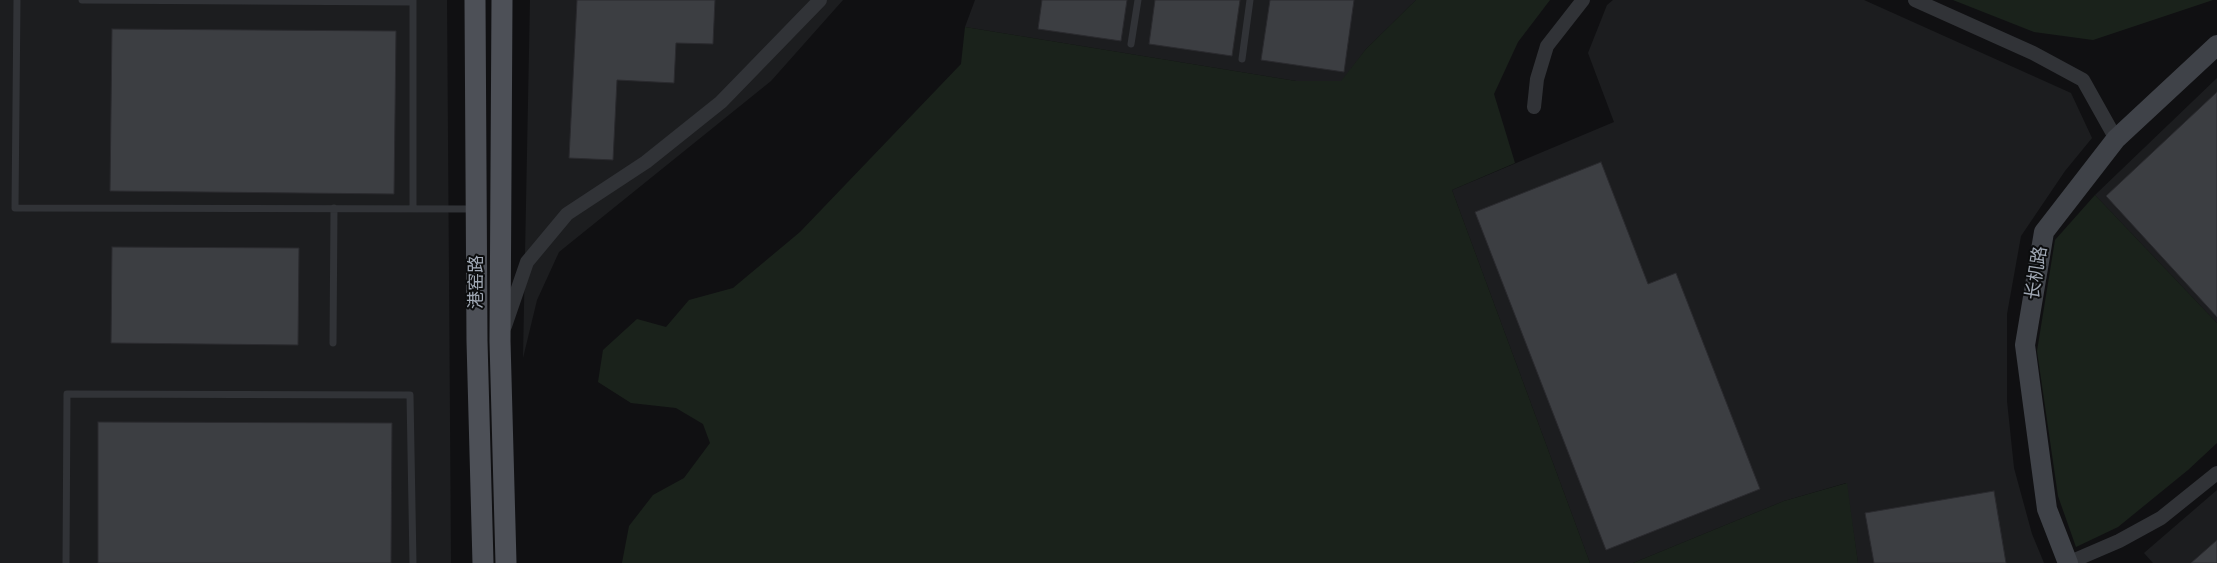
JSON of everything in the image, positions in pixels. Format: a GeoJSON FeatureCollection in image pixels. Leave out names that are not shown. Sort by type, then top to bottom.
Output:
{"type":"FeatureCollection","features":[{"type":"Feature","properties":{"kind":"main road","name":"港窑路"},"geometry":{"type":"LineString","coordinates":[[475,0],[477,341],[483,563]]}},
{"type":"Feature","properties":{"kind":"main road","name":"港窑路"},"geometry":{"type":"LineString","coordinates":[[502,0],[500,341],[506,563]]}},
{"type":"Feature","properties":{"kind":"street"},"geometry":{"type":"LineString","coordinates":[[500,341],[527,262],[567,214],[646,162],[721,102],[820,0]]}},
{"type":"Feature","properties":{"kind":"street"},"geometry":{"type":"LineString","coordinates":[[1534,107],[1536,79],[1547,46],[1583,0]]}},
{"type":"Feature","properties":{"kind":"street"},"geometry":{"type":"LineString","coordinates":[[1915,0],[2033,53],[2083,80],[2116,140]]}},
{"type":"Feature","properties":{"kind":"street","name":"长机路"},"geometry":{"type":"LineString","coordinates":[[2068,563],[2047,509],[2025,346],[2044,232],[2116,140],[2217,45]]}},
{"type":"Feature","properties":{"kind":"street"},"geometry":{"type":"LineString","coordinates":[[2068,563],[2119,540],[2161,518],[2217,473]]}},
{"type":"Feature","properties":{"kind":"lane"},"geometry":{"type":"LineString","coordinates":[[17,0],[15,208],[477,209]]}},
{"type":"Feature","properties":{"kind":"lane"},"geometry":{"type":"LineString","coordinates":[[82,0],[413,1],[413,208]]}},
{"type":"Feature","properties":{"kind":"lane"},"geometry":{"type":"LineString","coordinates":[[1131,44],[1138,0]]}},
{"type":"Feature","properties":{"kind":"lane"},"geometry":{"type":"LineString","coordinates":[[1242,59],[1250,0]]}},
{"type":"Feature","properties":{"kind":"lane"},"geometry":{"type":"LineString","coordinates":[[333,343],[334,208]]}},
{"type":"Feature","properties":{"kind":"lane"},"geometry":{"type":"LineString","coordinates":[[66,563],[67,394],[87,394],[410,395],[413,563]]}},
{"type":"Feature","properties":{"kind":"shaded area"},"geometry":{"type":"Polygon","coordinates":[[[0,0],[447,0],[451,563],[0,563],[0,0]]]}},
{"type":"Feature","properties":{"kind":"shaded area"},"geometry":{"type":"Polygon","coordinates":[[[530,0],[843,0],[771,81],[559,252],[537,300],[523,358],[530,0]]]}},
{"type":"Feature","properties":{"kind":"shaded area"},"geometry":{"type":"Polygon","coordinates":[[[975,0],[1416,0],[1366,49],[1342,81],[1296,81],[965,27],[975,0]]]}},
{"type":"Feature","properties":{"kind":"shaded area"},"geometry":{"type":"Polygon","coordinates":[[[1416,0],[1550,0],[1518,42],[1494,94],[1515,163],[1452,190],[1590,563],[622,563],[629,526],[653,495],[684,478],[710,443],[703,424],[676,408],[631,403],[598,382],[603,350],[637,319],[666,327],[689,300],[733,288],[800,232],[961,64],[965,27],[1296,81],[1341,81],[1366,49],[1416,0]]]}},
{"type":"Feature","properties":{"kind":"shaded area"},"geometry":{"type":"Polygon","coordinates":[[[1613,0],[1864,0],[2071,93],[2092,138],[2065,171],[2021,236],[2007,314],[2007,401],[2014,468],[2032,534],[2044,563],[1858,563],[1846,483],[1784,501],[1633,563],[1590,563],[1452,190],[1614,122],[1588,53],[1607,5],[1613,0]]]}},
{"type":"Feature","properties":{"kind":"shaded area"},"geometry":{"type":"Polygon","coordinates":[[[1953,0],[2213,0],[2093,40],[2034,32],[1953,0]]]}},
{"type":"Feature","properties":{"kind":"shaded area"},"geometry":{"type":"Polygon","coordinates":[[[2217,78],[2217,323],[2095,195],[2217,78]]]}},
{"type":"Feature","properties":{"kind":"shaded area"},"geometry":{"type":"Polygon","coordinates":[[[2095,195],[2217,323],[2217,443],[2188,470],[2118,527],[2076,547],[2058,496],[2037,351],[2055,240],[2095,195]]]}},
{"type":"Feature","properties":{"kind":"shaded area"},"geometry":{"type":"Polygon","coordinates":[[[1847,483],[1858,563],[1633,563],[1784,501],[1847,483]]]}},
{"type":"Feature","properties":{"kind":"shaded area"},"geometry":{"type":"Polygon","coordinates":[[[2217,490],[2217,563],[2153,563],[2144,553],[2217,490]]]}},
{"type":"Feature","properties":{"kind":"building"},"geometry":{"type":"Polygon","coordinates":[[[577,0],[715,0],[713,44],[676,43],[674,83],[617,80],[613,160],[569,158],[577,0]]]}},
{"type":"Feature","properties":{"kind":"building"},"geometry":{"type":"Polygon","coordinates":[[[1042,0],[1127,0],[1121,41],[1038,29],[1042,0]]]}},
{"type":"Feature","properties":{"kind":"building"},"geometry":{"type":"Polygon","coordinates":[[[1155,0],[1240,0],[1232,56],[1149,44],[1155,0]]]}},
{"type":"Feature","properties":{"kind":"building"},"geometry":{"type":"Polygon","coordinates":[[[1270,0],[1354,0],[1344,72],[1261,60],[1270,0]]]}},
{"type":"Feature","properties":{"kind":"building"},"geometry":{"type":"Polygon","coordinates":[[[112,29],[396,31],[394,194],[110,191],[112,29]]]}},
{"type":"Feature","properties":{"kind":"building"},"geometry":{"type":"Polygon","coordinates":[[[2217,92],[2217,317],[2106,196],[2217,92]]]}},
{"type":"Feature","properties":{"kind":"building"},"geometry":{"type":"Polygon","coordinates":[[[1601,162],[1648,284],[1676,273],[1760,489],[1606,550],[1475,212],[1601,162]]]}},
{"type":"Feature","properties":{"kind":"building"},"geometry":{"type":"Polygon","coordinates":[[[112,247],[299,248],[298,345],[111,343],[112,247]]]}},
{"type":"Feature","properties":{"kind":"building"},"geometry":{"type":"Polygon","coordinates":[[[98,422],[392,423],[391,563],[98,563],[98,422]]]}},
{"type":"Feature","properties":{"kind":"building"},"geometry":{"type":"Polygon","coordinates":[[[1994,491],[2006,563],[1874,563],[1865,513],[1994,491]]]}},
{"type":"Feature","properties":{"kind":"building"},"geometry":{"type":"Polygon","coordinates":[[[2217,540],[2217,563],[2191,563],[2217,540]]]}}]}
